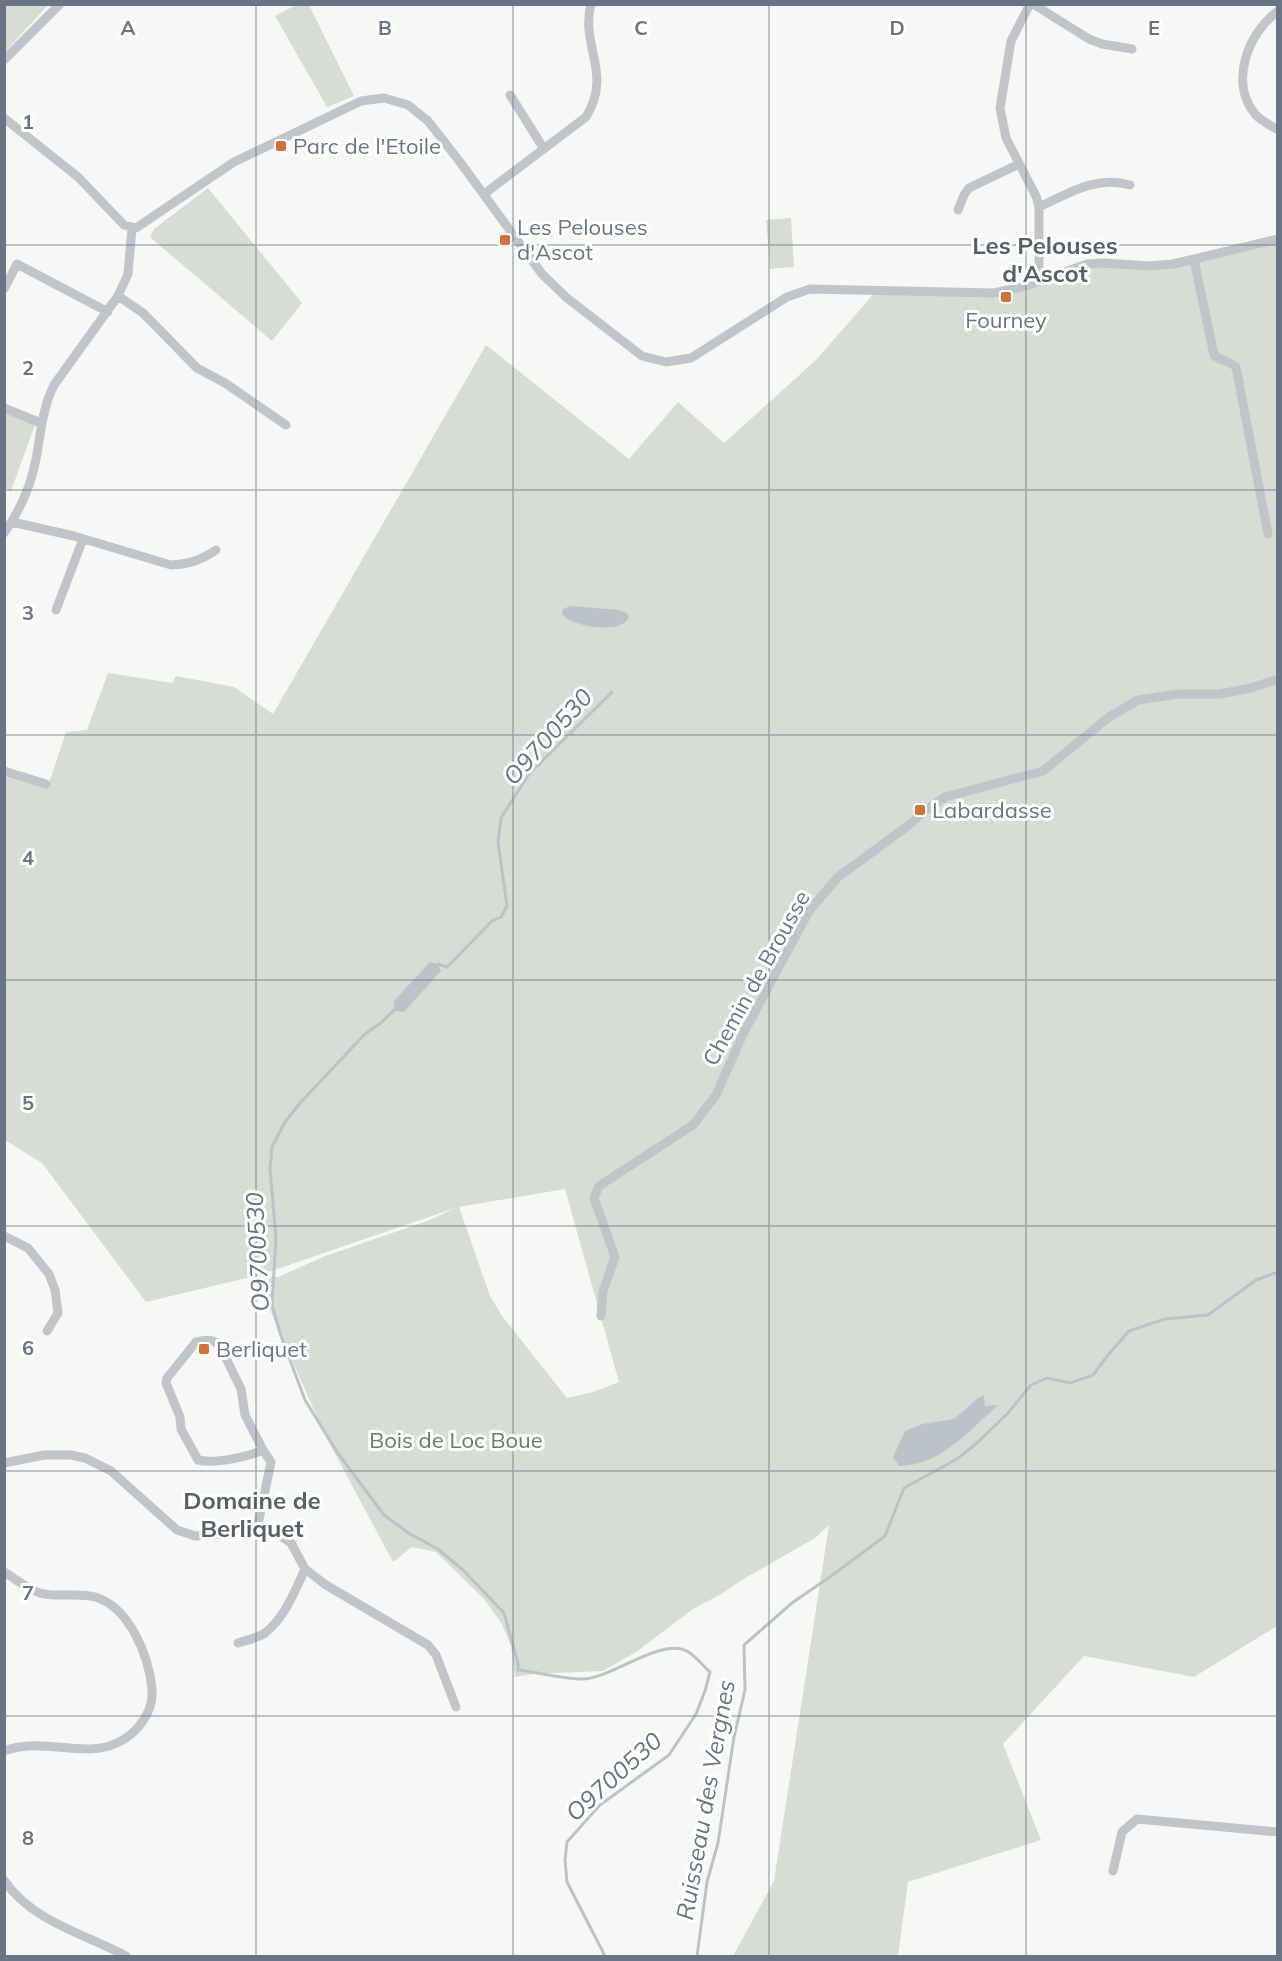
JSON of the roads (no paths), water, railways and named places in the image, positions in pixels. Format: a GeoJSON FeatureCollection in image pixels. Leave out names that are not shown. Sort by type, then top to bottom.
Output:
{"type":"FeatureCollection","features":[{"type":"Feature","properties":{"kind":"street"},"geometry":{"type":"LineString","coordinates":[[4,60],[60,4]]}},
{"type":"Feature","properties":{"kind":"street"},"geometry":{"type":"LineString","coordinates":[[484,194],[586,117],[597,94],[596,63],[587,22],[591,4]]}},
{"type":"Feature","properties":{"kind":"street"},"geometry":{"type":"LineString","coordinates":[[1044,279],[1039,268],[1039,207],[1036,196],[1003,128],[1000,108],[1011,41],[1032,4],[1089,39],[1102,44],[1132,49]]}},
{"type":"Feature","properties":{"kind":"street"},"geometry":{"type":"LineString","coordinates":[[1278,11],[1263,23],[1250,44],[1245,56],[1243,72],[1250,107],[1256,115],[1278,130]]}},
{"type":"Feature","properties":{"kind":"street"},"geometry":{"type":"LineString","coordinates":[[510,95],[544,149]]}},
{"type":"Feature","properties":{"kind":"street"},"geometry":{"type":"LineString","coordinates":[[4,118],[78,177],[124,225],[132,228],[145,223],[219,171],[361,100],[384,98],[408,105],[418,112],[446,143],[532,263],[553,287],[630,349],[658,362],[674,362],[692,358],[787,297],[810,289],[984,293],[1013,290],[1073,268],[1094,263],[1149,266],[1173,264],[1278,240]]}},
{"type":"Feature","properties":{"kind":"street"},"geometry":{"type":"LineString","coordinates":[[958,210],[969,188],[1019,164]]}},
{"type":"Feature","properties":{"kind":"street"},"geometry":{"type":"LineString","coordinates":[[1039,207],[1097,182],[1119,182],[1131,185]]}},
{"type":"Feature","properties":{"kind":"street"},"geometry":{"type":"LineString","coordinates":[[4,533],[26,494],[36,459],[46,401],[54,385],[108,312],[128,274],[132,228]]}},
{"type":"Feature","properties":{"kind":"street"},"geometry":{"type":"LineString","coordinates":[[1194,260],[1213,351],[1220,359],[1236,367],[1267,529],[1277,523]]}},
{"type":"Feature","properties":{"kind":"street"},"geometry":{"type":"LineString","coordinates":[[4,289],[17,264],[108,312]]}},
{"type":"Feature","properties":{"kind":"street"},"geometry":{"type":"LineString","coordinates":[[118,296],[143,313],[197,368],[225,383],[286,424]]}},
{"type":"Feature","properties":{"kind":"street"},"geometry":{"type":"LineString","coordinates":[[4,408],[41,423]]}},
{"type":"Feature","properties":{"kind":"street"},"geometry":{"type":"LineString","coordinates":[[12,522],[83,539],[171,566],[194,562],[216,550]]}},
{"type":"Feature","properties":{"kind":"street"},"geometry":{"type":"LineString","coordinates":[[56,610],[83,539]]}},
{"type":"Feature","properties":{"kind":"street","name":"Chemin de Brousse"},"geometry":{"type":"LineString","coordinates":[[601,1316],[603,1291],[615,1257],[594,1198],[599,1186],[693,1125],[716,1095],[744,1034],[809,911],[838,877],[945,797],[1043,771],[1109,717],[1138,700],[1179,694],[1220,694],[1251,688],[1278,679]]}},
{"type":"Feature","properties":{"kind":"street"},"geometry":{"type":"LineString","coordinates":[[4,771],[46,784]]}},
{"type":"Feature","properties":{"kind":"street"},"geometry":{"type":"LineString","coordinates":[[4,1236],[28,1248],[49,1274],[56,1290],[58,1313],[47,1331]]}},
{"type":"Feature","properties":{"kind":"street"},"geometry":{"type":"LineString","coordinates":[[258,1524],[271,1462],[245,1414],[241,1389],[220,1346],[210,1340],[196,1342],[171,1372],[166,1383],[180,1417],[181,1429],[194,1455],[198,1460],[209,1461],[249,1455],[263,1450]]}},
{"type":"Feature","properties":{"kind":"street"},"geometry":{"type":"LineString","coordinates":[[4,1463],[44,1455],[71,1455],[85,1458],[111,1471],[177,1530],[195,1536],[214,1535],[242,1526],[258,1524],[278,1533],[291,1543],[305,1569],[326,1586],[428,1645],[436,1654],[456,1707]]}},
{"type":"Feature","properties":{"kind":"street"},"geometry":{"type":"LineString","coordinates":[[238,1643],[264,1634],[280,1617],[293,1597],[305,1569]]}},
{"type":"Feature","properties":{"kind":"street"},"geometry":{"type":"LineString","coordinates":[[4,1572],[40,1593],[95,1597],[117,1610],[133,1629],[150,1671],[153,1697],[141,1726],[117,1743],[93,1749],[30,1745],[4,1751]]}},
{"type":"Feature","properties":{"kind":"street"},"geometry":{"type":"LineString","coordinates":[[1113,1871],[1122,1832],[1137,1819],[1278,1832]]}},
{"type":"Feature","properties":{"kind":"street"},"geometry":{"type":"LineString","coordinates":[[4,1880],[34,1912],[126,1956]]}},
{"type":"Feature","properties":{"kind":"waterway","name":"O9700530"},"geometry":{"type":"LineString","coordinates":[[437,966],[438,964],[447,967],[492,921],[501,917],[507,906],[498,842],[501,818],[529,774],[612,692]]}},
{"type":"Feature","properties":{"kind":"waterway","name":"O9700530"},"geometry":{"type":"LineString","coordinates":[[397,1007],[365,1034],[300,1103],[285,1122],[272,1147],[270,1169],[276,1238],[272,1305],[305,1400],[337,1452],[384,1515],[410,1534],[438,1549],[463,1570],[504,1613],[518,1670],[582,1679],[608,1672],[652,1653],[666,1649],[679,1649],[690,1653],[710,1672],[696,1714],[669,1755],[600,1805],[567,1842],[565,1860],[567,1882],[605,1956]]}},
{"type":"Feature","properties":{"kind":"waterway","name":"Ruisseau des Vergnes"},"geometry":{"type":"LineString","coordinates":[[697,1956],[707,1882],[718,1843],[734,1737],[745,1690],[744,1645],[792,1603],[885,1536],[904,1488],[957,1459],[977,1443],[1008,1413],[1031,1385],[1047,1378],[1070,1383],[1093,1375],[1129,1331],[1165,1319],[1208,1315],[1256,1280],[1278,1272]]}},
{"type":"Feature","properties":{"kind":"place","name":"Parc de l'Etoile"},"geometry":{"type":"Point","coordinates":[281,146]}},
{"type":"Feature","properties":{"kind":"place","name":"Les Pelouses d'Ascot"},"geometry":{"type":"Point","coordinates":[505,240]}},
{"type":"Feature","properties":{"kind":"place","name":"Fourney"},"geometry":{"type":"Point","coordinates":[1006,297]}},
{"type":"Feature","properties":{"kind":"place","name":"Labardasse"},"geometry":{"type":"Point","coordinates":[920,810]}},
{"type":"Feature","properties":{"kind":"place","name":"Berliquet"},"geometry":{"type":"Point","coordinates":[204,1349]}},
{"type":"Feature","properties":{"kind":"district","name":"Les Pelouses d'Ascot"},"geometry":{"type":"Point","coordinates":[1045,260]}},
{"type":"Feature","properties":{"kind":"district","name":"Domaine de Berliquet"},"geometry":{"type":"Point","coordinates":[252,1515]}},
{"type":"Feature","properties":{"kind":"park label","name":"Bois de Loc Boue"},"geometry":{"type":"Point","coordinates":[456,1440]}}]}
